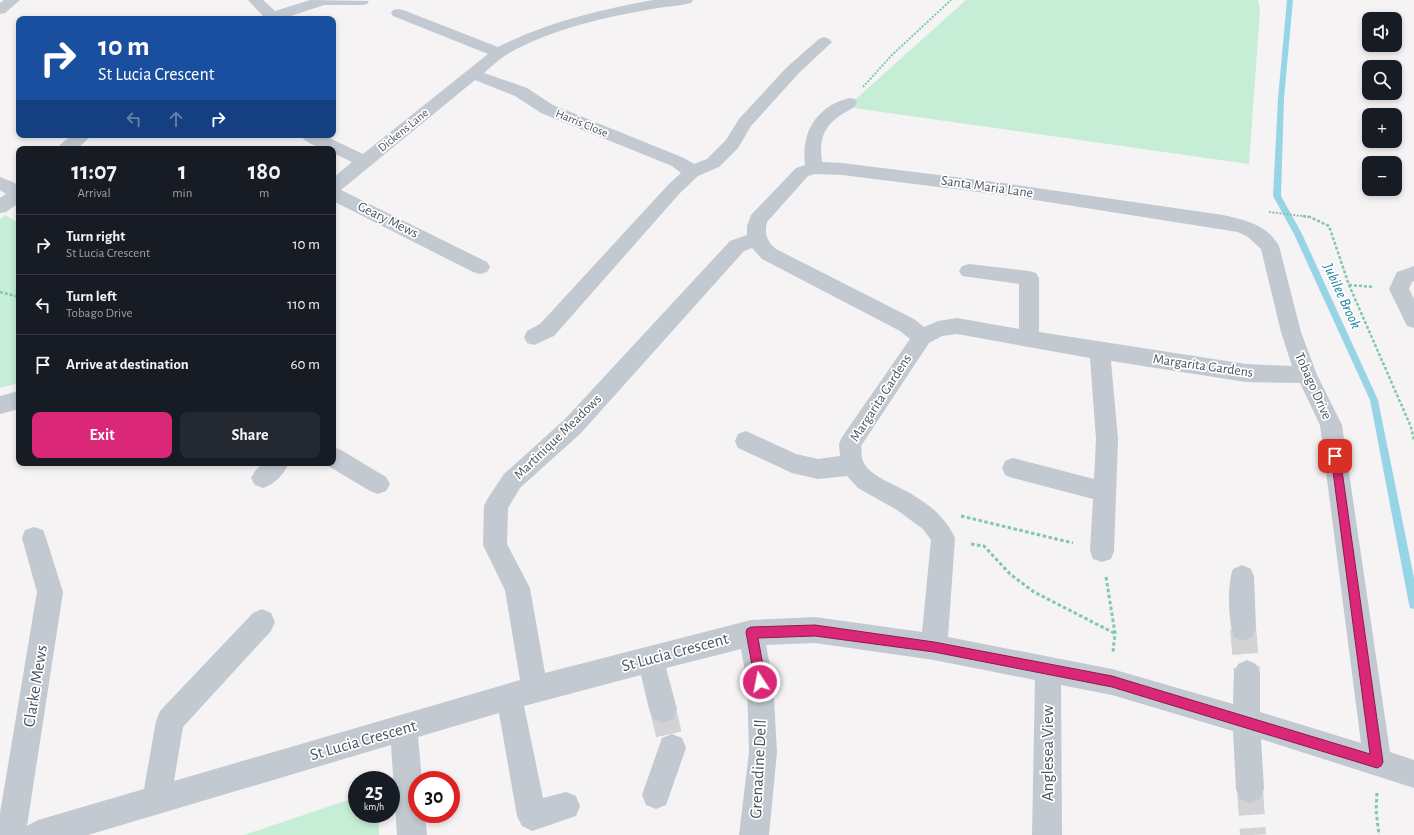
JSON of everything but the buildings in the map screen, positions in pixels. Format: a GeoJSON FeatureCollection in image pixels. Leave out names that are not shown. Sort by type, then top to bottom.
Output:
{"type":"FeatureCollection","features":[{"type":"Feature","properties":{"kind":"street"},"geometry":{"type":"LineString","coordinates":[[0,10],[13,0]]}},
{"type":"Feature","properties":{"kind":"street"},"geometry":{"type":"LineString","coordinates":[[256,0],[268,16]]}},
{"type":"Feature","properties":{"kind":"street","name":"Dickens Lane"},"geometry":{"type":"LineString","coordinates":[[336,184],[499,53],[529,37],[597,15],[686,0]]}},
{"type":"Feature","properties":{"kind":"street"},"geometry":{"type":"LineString","coordinates":[[276,16],[324,1],[362,1]]}},
{"type":"Feature","properties":{"kind":"street"},"geometry":{"type":"LineString","coordinates":[[398,13],[467,39],[499,53]]}},
{"type":"Feature","properties":{"kind":"street"},"geometry":{"type":"LineString","coordinates":[[534,337],[547,330],[642,224],[692,172],[713,163],[732,144],[745,123],[793,70],[824,42]]}},
{"type":"Feature","properties":{"kind":"street","name":"Harris Close"},"geometry":{"type":"LineString","coordinates":[[473,74],[522,92],[547,109],[678,162],[692,172]]}},
{"type":"Feature","properties":{"kind":"street"},"geometry":{"type":"LineString","coordinates":[[849,102],[833,112],[817,126],[811,151],[814,168],[802,172],[758,220],[755,229],[757,239],[761,246],[769,254],[907,325],[922,337]]}},
{"type":"Feature","properties":{"kind":"street"},"geometry":{"type":"LineString","coordinates":[[70,146],[79,138]]}},
{"type":"Feature","properties":{"kind":"street"},"geometry":{"type":"LineString","coordinates":[[315,138],[332,146]]}},
{"type":"Feature","properties":{"kind":"street"},"geometry":{"type":"LineString","coordinates":[[336,148],[364,161]]}},
{"type":"Feature","properties":{"kind":"street","name":"Santa Maria Lane"},"geometry":{"type":"LineString","coordinates":[[814,168],[842,169],[1011,190],[1223,222],[1243,226],[1255,232]]}},
{"type":"Feature","properties":{"kind":"street"},"geometry":{"type":"LineString","coordinates":[[0,207],[13,187]]}},
{"type":"Feature","properties":{"kind":"street","name":"Geary Mews"},"geometry":{"type":"LineString","coordinates":[[336,194],[480,267]]}},
{"type":"Feature","properties":{"kind":"street","name":"Tobago Drive"},"geometry":{"type":"LineString","coordinates":[[1255,232],[1270,246],[1291,332],[1306,375],[1331,425],[1377,762]]}},
{"type":"Feature","properties":{"kind":"street","name":"Martinique Meadows"},"geometry":{"type":"LineString","coordinates":[[535,689],[517,588],[495,545],[496,506],[512,481],[573,426],[737,246],[757,239]]}},
{"type":"Feature","properties":{"kind":"street"},"geometry":{"type":"LineString","coordinates":[[969,271],[1029,278],[1029,339]]}},
{"type":"Feature","properties":{"kind":"street"},"geometry":{"type":"LineString","coordinates":[[1414,273],[1404,277],[1399,289],[1414,320]]}},
{"type":"Feature","properties":{"kind":"street","name":"Margarita Gardens"},"geometry":{"type":"LineString","coordinates":[[852,465],[850,444],[922,337],[938,329],[957,326],[1100,351],[1246,373],[1306,375]]}},
{"type":"Feature","properties":{"kind":"street"},"geometry":{"type":"LineString","coordinates":[[1100,351],[1106,439],[1102,551]]}},
{"type":"Feature","properties":{"kind":"street"},"geometry":{"type":"LineString","coordinates":[[0,405],[16,401]]}},
{"type":"Feature","properties":{"kind":"street"},"geometry":{"type":"LineString","coordinates":[[746,441],[792,463],[818,469],[852,465],[866,481],[905,502],[931,521],[943,538],[934,647]]}},
{"type":"Feature","properties":{"kind":"street"},"geometry":{"type":"LineString","coordinates":[[336,459],[378,484]]}},
{"type":"Feature","properties":{"kind":"street"},"geometry":{"type":"LineString","coordinates":[[1014,468],[1105,492]]}},
{"type":"Feature","properties":{"kind":"street","name":"Clarke Mews"},"geometry":{"type":"LineString","coordinates":[[11,835],[50,592],[34,538]]}},
{"type":"Feature","properties":{"kind":"street"},"geometry":{"type":"LineString","coordinates":[[1242,577],[1243,628]]}},
{"type":"Feature","properties":{"kind":"street"},"geometry":{"type":"LineString","coordinates":[[166,797],[170,721],[262,622]]}},
{"type":"Feature","properties":{"kind":"street","name":"St Lucia Crescent"},"geometry":{"type":"LineString","coordinates":[[38,835],[509,696],[751,632],[815,630],[934,647],[1112,682],[1246,721],[1414,774]]}},
{"type":"Feature","properties":{"kind":"street","name":"Grenadine Dell"},"geometry":{"type":"LineString","coordinates":[[751,632],[760,682],[763,752],[754,835]]}},
{"type":"Feature","properties":{"kind":"street"},"geometry":{"type":"LineString","coordinates":[[651,658],[663,709]]}},
{"type":"Feature","properties":{"kind":"street","name":"Anglesea View"},"geometry":{"type":"LineString","coordinates":[[1047,835],[1048,670]]}},
{"type":"Feature","properties":{"kind":"street"},"geometry":{"type":"LineString","coordinates":[[1247,673],[1246,721],[1250,789]]}},
{"type":"Feature","properties":{"kind":"street"},"geometry":{"type":"LineString","coordinates":[[509,696],[532,816],[566,806]]}},
{"type":"Feature","properties":{"kind":"street"},"geometry":{"type":"LineString","coordinates":[[404,728],[412,835]]}},
{"type":"Feature","properties":{"kind":"street"},"geometry":{"type":"LineString","coordinates":[[656,795],[672,748]]}},
{"type":"Feature","properties":{"kind":"path"},"geometry":{"type":"LineString","coordinates":[[849,102],[892,55],[952,0]]}},
{"type":"Feature","properties":{"kind":"path"},"geometry":{"type":"LineString","coordinates":[[1266,211],[1310,217],[1329,226],[1349,285],[1411,427],[1414,441]]}},
{"type":"Feature","properties":{"kind":"path"},"geometry":{"type":"LineString","coordinates":[[0,292],[16,296]]}},
{"type":"Feature","properties":{"kind":"path"},"geometry":{"type":"LineString","coordinates":[[958,515],[1102,551],[1114,633],[1112,682]]}},
{"type":"Feature","properties":{"kind":"path"},"geometry":{"type":"LineString","coordinates":[[943,538],[984,546],[1010,574],[1034,592],[1114,633]]}},
{"type":"Feature","properties":{"kind":"path"},"geometry":{"type":"LineString","coordinates":[[1377,762],[1376,810],[1379,835]]}},
{"type":"Feature","properties":{"kind":"green space"},"geometry":{"type":"Polygon","coordinates":[[[966,0],[1258,0],[1260,10],[1249,164],[847,107],[966,0]]]}},
{"type":"Feature","properties":{"kind":"green space"},"geometry":{"type":"Polygon","coordinates":[[[5,215],[16,221],[16,384],[0,388],[0,219],[5,215]]]}},
{"type":"Feature","properties":{"kind":"green space"},"geometry":{"type":"Polygon","coordinates":[[[348,800],[348,823],[378,823],[379,835],[244,835],[348,800]]]}},
{"type":"Feature","properties":{"kind":"waterway","name":"Jubilee Brook"},"geometry":{"type":"LineString","coordinates":[[1290,0],[1281,98],[1277,196],[1298,234],[1374,400],[1414,604]]}},
{"type":"Feature","properties":{"kind":"tunnel"},"geometry":{"type":"LineString","coordinates":[[1243,628],[1247,673]]}},
{"type":"Feature","properties":{"kind":"tunnel"},"geometry":{"type":"LineString","coordinates":[[663,709],[672,748]]}},
{"type":"Feature","properties":{"kind":"tunnel"},"geometry":{"type":"LineString","coordinates":[[1250,789],[1253,835]]}},
{"type":"Feature","properties":{"kind":"route"},"geometry":{"type":"LineString","coordinates":[[760,682],[751,632],[815,630],[934,647],[1112,682],[1246,721],[1377,762],[1335,456]]}}]}
